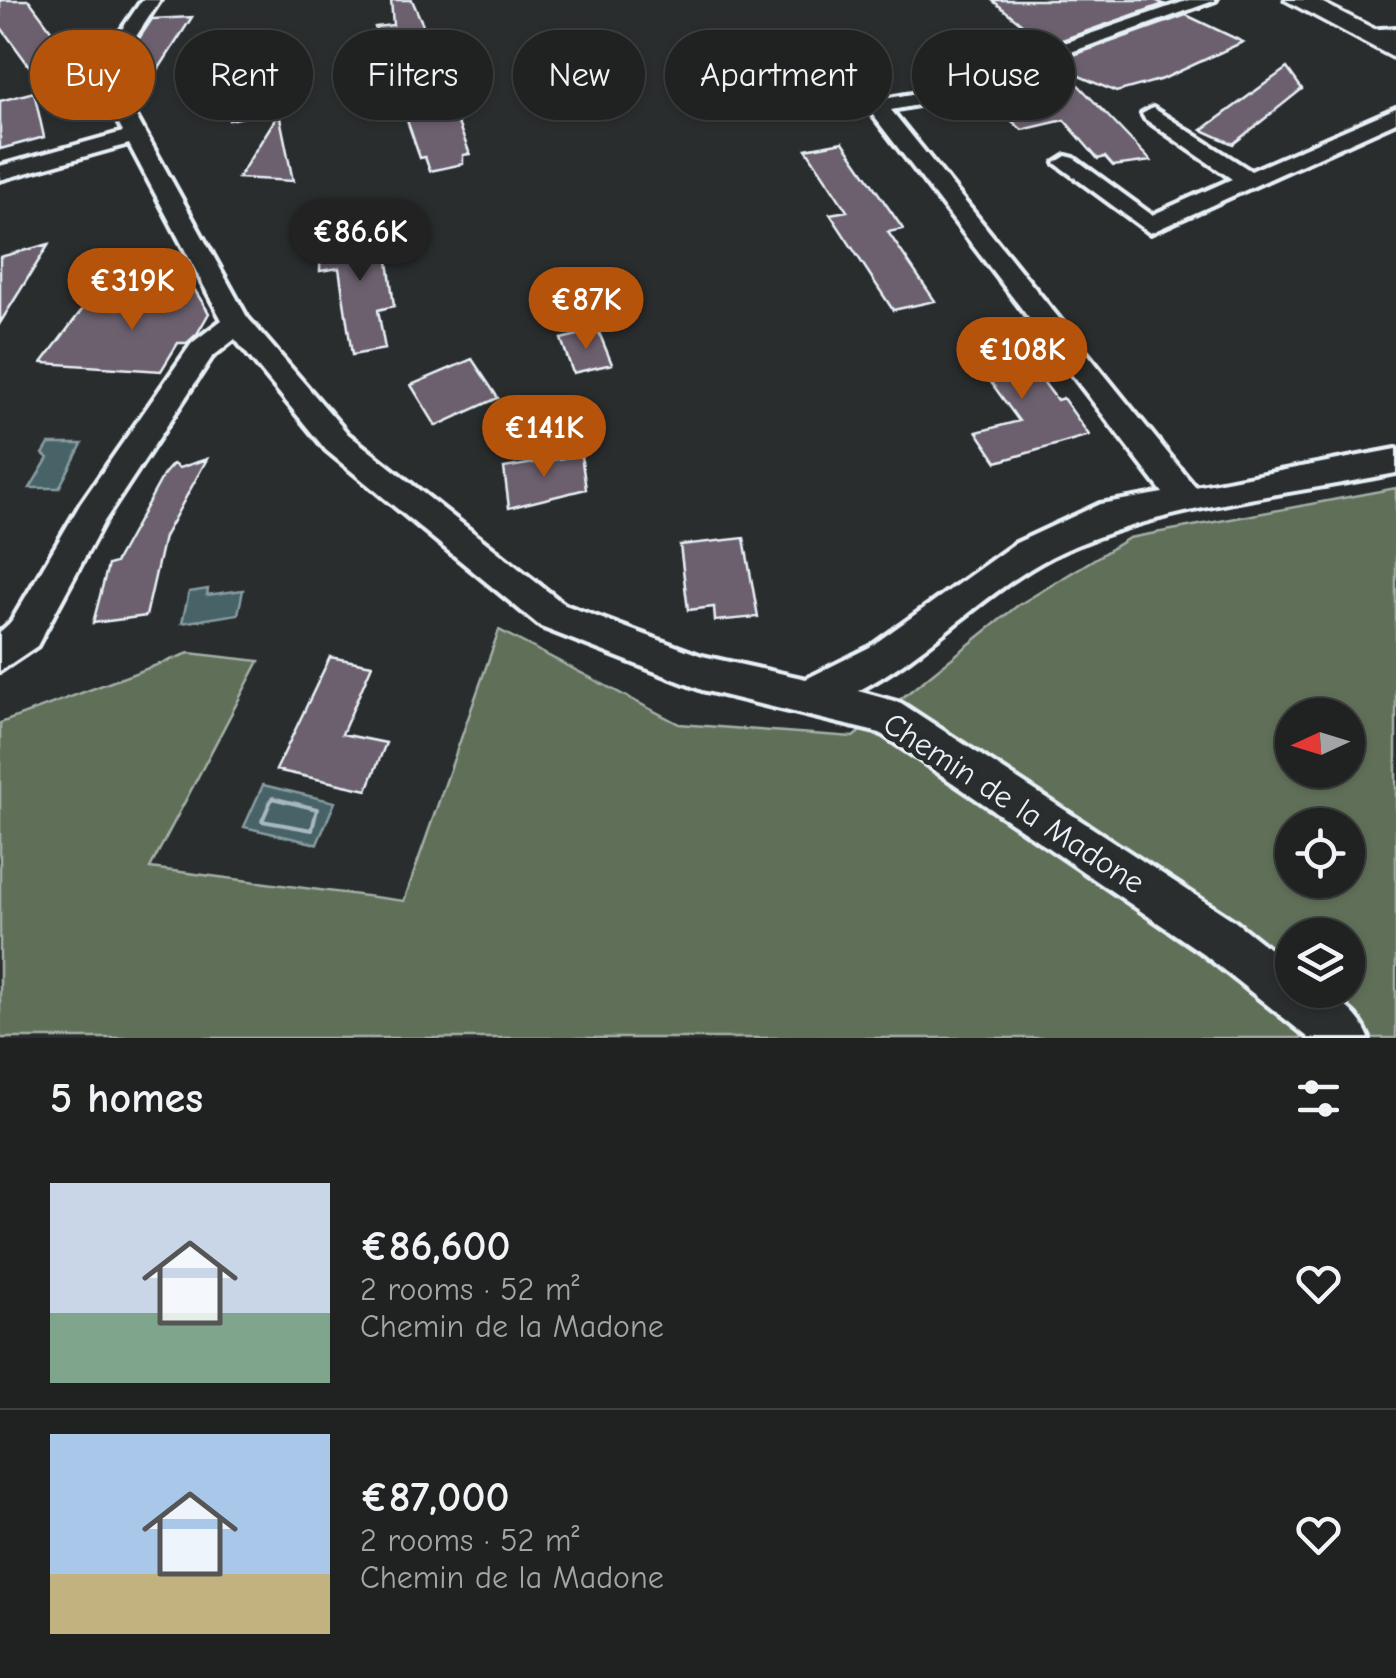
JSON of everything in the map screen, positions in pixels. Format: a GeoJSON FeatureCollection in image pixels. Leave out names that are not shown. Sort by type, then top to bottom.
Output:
{"type":"FeatureCollection","features":[{"type":"Feature","properties":{"kind":"street","name":"Chemin de la Madone"},"geometry":{"type":"LineString","coordinates":[[151,0],[102,73],[237,324],[337,442],[553,616],[702,674],[888,716],[1218,936],[1346,1038]]}},
{"type":"Feature","properties":{"kind":"street"},"geometry":{"type":"LineString","coordinates":[[1186,498],[877,106],[922,99],[1207,0]]}},
{"type":"Feature","properties":{"kind":"street"},"geometry":{"type":"LineString","coordinates":[[1298,0],[1396,51]]}},
{"type":"Feature","properties":{"kind":"street"},"geometry":{"type":"LineString","coordinates":[[1365,36],[1396,34]]}},
{"type":"Feature","properties":{"kind":"street"},"geometry":{"type":"LineString","coordinates":[[1152,114],[1249,180]]}},
{"type":"Feature","properties":{"kind":"street"},"geometry":{"type":"LineString","coordinates":[[1066,162],[1150,226],[1396,114]]}},
{"type":"Feature","properties":{"kind":"street"},"geometry":{"type":"LineString","coordinates":[[1370,126],[1396,142]]}},
{"type":"Feature","properties":{"kind":"street"},"geometry":{"type":"LineString","coordinates":[[0,173],[134,136]]}},
{"type":"Feature","properties":{"kind":"street"},"geometry":{"type":"LineString","coordinates":[[0,654],[24,634],[92,514],[202,350],[237,324]]}},
{"type":"Feature","properties":{"kind":"street"},"geometry":{"type":"LineString","coordinates":[[809,696],[883,660],[1026,554],[1100,518],[1186,498],[1396,461]]}},
{"type":"Feature","properties":{"kind":"green space"},"geometry":{"type":"Polygon","coordinates":[[[1396,488],[1396,1038],[0,1038],[0,723],[189,653],[259,661],[150,868],[404,901],[499,630],[679,724],[853,737],[1017,606],[1129,538],[1396,488]]]}},
{"type":"Feature","properties":{"kind":"water"},"geometry":{"type":"Polygon","coordinates":[[[49,444],[82,444],[59,488],[30,488],[48,458],[43,454],[49,444]]]}},
{"type":"Feature","properties":{"kind":"water"},"geometry":{"type":"Polygon","coordinates":[[[208,589],[207,595],[243,590],[238,614],[182,623],[189,592],[208,589]]]}},
{"type":"Feature","properties":{"kind":"water"},"geometry":{"type":"Polygon","coordinates":[[[263,785],[335,802],[317,844],[244,827],[263,785]]]}},
{"type":"Feature","properties":{"kind":"building"},"geometry":{"type":"Polygon","coordinates":[[[0,0],[29,0],[51,30],[30,30],[30,67],[0,26],[0,0]]]}},
{"type":"Feature","properties":{"kind":"building"},"geometry":{"type":"Polygon","coordinates":[[[391,0],[412,0],[425,30],[375,27],[393,25],[391,0]]]}},
{"type":"Feature","properties":{"kind":"building"},"geometry":{"type":"Polygon","coordinates":[[[992,0],[1155,0],[1164,4],[1075,35],[1075,30],[1029,30],[992,0]]]}},
{"type":"Feature","properties":{"kind":"building"},"geometry":{"type":"Polygon","coordinates":[[[1186,15],[1243,42],[1163,79],[1116,92],[1075,74],[1075,54],[1186,15]]]}},
{"type":"Feature","properties":{"kind":"building"},"geometry":{"type":"Polygon","coordinates":[[[192,17],[184,30],[175,30],[175,44],[155,75],[155,30],[145,30],[152,19],[192,17]]]}},
{"type":"Feature","properties":{"kind":"building"},"geometry":{"type":"Polygon","coordinates":[[[1287,68],[1302,89],[1233,144],[1202,130],[1287,68]]]}},
{"type":"Feature","properties":{"kind":"building"},"geometry":{"type":"Polygon","coordinates":[[[1075,82],[1151,161],[1113,166],[1105,157],[1098,159],[1064,120],[1075,120],[1075,82]]]}},
{"type":"Feature","properties":{"kind":"building"},"geometry":{"type":"Polygon","coordinates":[[[30,93],[30,120],[40,120],[44,137],[0,149],[0,101],[30,93]]]}},
{"type":"Feature","properties":{"kind":"building"},"geometry":{"type":"Polygon","coordinates":[[[275,120],[280,120],[293,181],[238,178],[275,120]]]}},
{"type":"Feature","properties":{"kind":"building"},"geometry":{"type":"Polygon","coordinates":[[[407,120],[457,120],[470,154],[463,155],[463,164],[430,171],[425,157],[420,158],[407,120]]]}},
{"type":"Feature","properties":{"kind":"building"},"geometry":{"type":"Polygon","coordinates":[[[1011,120],[1064,120],[1022,130],[1011,120]]]}},
{"type":"Feature","properties":{"kind":"building"},"geometry":{"type":"Polygon","coordinates":[[[843,142],[903,229],[888,232],[935,301],[893,310],[830,214],[847,211],[806,149],[843,142]]]}},
{"type":"Feature","properties":{"kind":"building"},"geometry":{"type":"Polygon","coordinates":[[[355,227],[356,243],[385,238],[394,306],[378,310],[385,349],[352,355],[339,268],[320,271],[321,232],[355,227]]]}},
{"type":"Feature","properties":{"kind":"building"},"geometry":{"type":"Polygon","coordinates":[[[49,244],[0,323],[0,257],[49,244]]]}},
{"type":"Feature","properties":{"kind":"building"},"geometry":{"type":"Polygon","coordinates":[[[183,271],[209,313],[197,334],[187,343],[178,343],[161,371],[42,363],[84,307],[159,310],[183,271]]]}},
{"type":"Feature","properties":{"kind":"building"},"geometry":{"type":"Polygon","coordinates":[[[598,330],[612,364],[573,373],[561,339],[598,330]]]}},
{"type":"Feature","properties":{"kind":"building"},"geometry":{"type":"Polygon","coordinates":[[[1007,333],[1057,400],[1063,398],[1089,435],[997,462],[977,432],[1019,421],[964,345],[1007,333]]]}},
{"type":"Feature","properties":{"kind":"building"},"geometry":{"type":"Polygon","coordinates":[[[472,359],[498,398],[436,426],[411,385],[472,359]]]}},
{"type":"Feature","properties":{"kind":"building"},"geometry":{"type":"Polygon","coordinates":[[[581,455],[586,489],[509,508],[504,468],[581,455]]]}},
{"type":"Feature","properties":{"kind":"building"},"geometry":{"type":"Polygon","coordinates":[[[207,459],[164,537],[146,616],[93,623],[108,565],[115,563],[164,474],[173,464],[179,468],[207,459]]]}},
{"type":"Feature","properties":{"kind":"building"},"geometry":{"type":"Polygon","coordinates":[[[744,538],[758,617],[715,621],[714,607],[688,610],[680,545],[744,538]]]}},
{"type":"Feature","properties":{"kind":"building"},"geometry":{"type":"Polygon","coordinates":[[[330,657],[372,665],[342,734],[386,743],[367,790],[276,770],[330,657]]]}}]}
